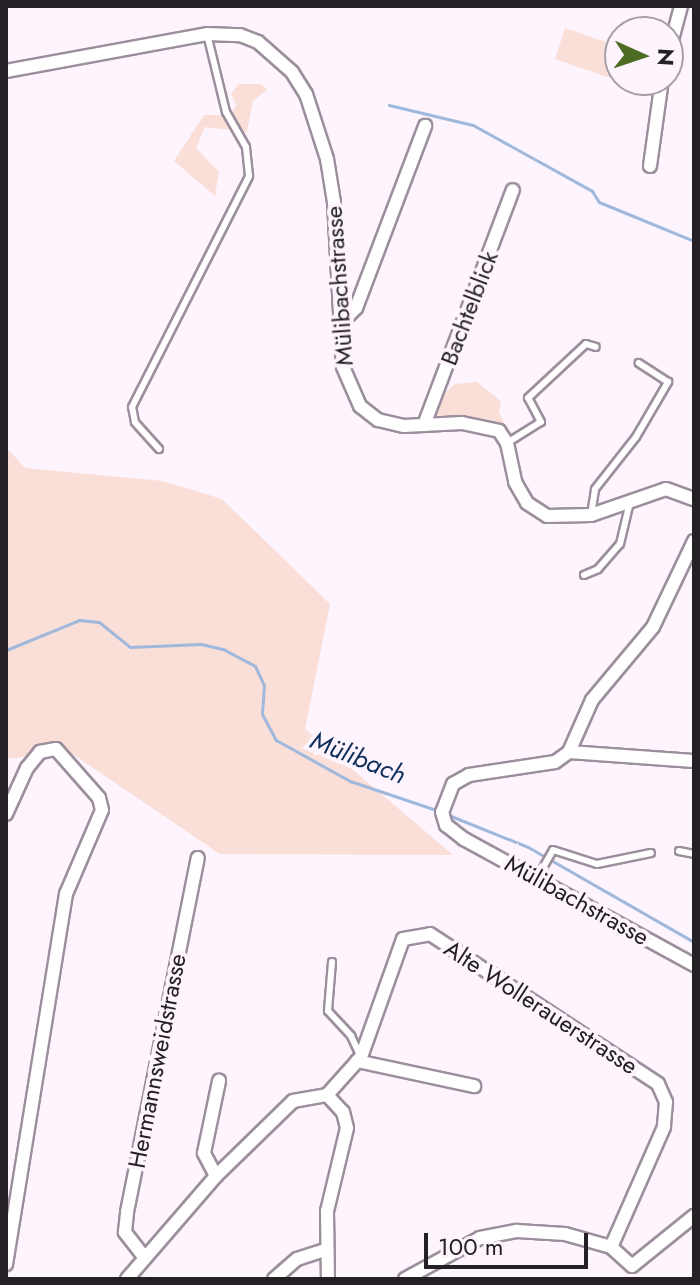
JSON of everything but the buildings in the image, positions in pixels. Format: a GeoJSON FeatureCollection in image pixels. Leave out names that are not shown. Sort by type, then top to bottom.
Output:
{"type":"FeatureCollection","features":[{"type":"Feature","properties":{"kind":"street","name":"Mülibachstrasse"},"geometry":{"type":"LineString","coordinates":[[6,71],[207,34],[240,35],[258,42],[292,72],[306,94],[334,202],[343,367],[360,406],[378,420],[424,425],[484,424],[499,431],[507,443]]}},
{"type":"Feature","properties":{"kind":"street"},"geometry":{"type":"LineString","coordinates":[[650,166],[660,96]]}},
{"type":"Feature","properties":{"kind":"street"},"geometry":{"type":"LineString","coordinates":[[342,322],[356,308],[425,126]]}},
{"type":"Feature","properties":{"kind":"street","name":"Bachtelblick"},"geometry":{"type":"LineString","coordinates":[[424,425],[513,190]]}},
{"type":"Feature","properties":{"kind":"street"},"geometry":{"type":"LineString","coordinates":[[507,443],[515,482],[527,503],[547,516],[591,515],[666,489],[694,499]]}},
{"type":"Feature","properties":{"kind":"street"},"geometry":{"type":"LineString","coordinates":[[694,541],[653,627],[592,700],[569,752],[694,761]]}},
{"type":"Feature","properties":{"kind":"street"},"geometry":{"type":"LineString","coordinates":[[6,814],[27,768],[40,752],[56,749],[99,798],[102,810],[66,894],[6,1264]]}},
{"type":"Feature","properties":{"kind":"street","name":"Mülibachstrasse"},"geometry":{"type":"LineString","coordinates":[[569,752],[555,762],[469,775],[453,784],[443,799],[446,825],[694,965]]}},
{"type":"Feature","properties":{"kind":"street","name":"Hermannsweidstrasse"},"geometry":{"type":"LineString","coordinates":[[145,1258],[125,1232],[127,1212],[198,858]]}},
{"type":"Feature","properties":{"kind":"street","name":"Alte Wollerauerstrasse"},"geometry":{"type":"LineString","coordinates":[[327,1095],[359,1059],[403,939],[430,934],[658,1084],[666,1102],[664,1127],[611,1247]]}},
{"type":"Feature","properties":{"kind":"street"},"geometry":{"type":"LineString","coordinates":[[359,1059],[474,1086]]}},
{"type":"Feature","properties":{"kind":"street"},"geometry":{"type":"LineString","coordinates":[[216,1176],[204,1153],[219,1081]]}},
{"type":"Feature","properties":{"kind":"street"},"geometry":{"type":"LineString","coordinates":[[127,1279],[216,1176],[293,1101],[327,1095],[343,1112],[347,1128],[327,1211],[324,1250],[328,1279]]}},
{"type":"Feature","properties":{"kind":"street"},"geometry":{"type":"LineString","coordinates":[[405,1279],[480,1238],[517,1231],[565,1234],[611,1247],[632,1266],[694,1216]]}},
{"type":"Feature","properties":{"kind":"street"},"geometry":{"type":"LineString","coordinates":[[274,1279],[297,1259],[324,1250]]}},
{"type":"Feature","properties":{"kind":"lane"},"geometry":{"type":"LineString","coordinates":[[159,449],[135,422],[132,407],[249,176],[246,147],[226,112],[207,34]]}},
{"type":"Feature","properties":{"kind":"lane"},"geometry":{"type":"LineString","coordinates":[[507,443],[541,422],[528,398],[586,344],[596,347]]}},
{"type":"Feature","properties":{"kind":"lane"},"geometry":{"type":"LineString","coordinates":[[591,515],[595,489],[636,437],[668,382],[639,363]]}},
{"type":"Feature","properties":{"kind":"lane"},"geometry":{"type":"LineString","coordinates":[[584,575],[598,569],[620,544],[630,502]]}},
{"type":"Feature","properties":{"kind":"lane"},"geometry":{"type":"LineString","coordinates":[[537,878],[553,850],[597,864],[651,853]]}},
{"type":"Feature","properties":{"kind":"lane"},"geometry":{"type":"LineString","coordinates":[[679,851],[694,854]]}},
{"type":"Feature","properties":{"kind":"lane"},"geometry":{"type":"LineString","coordinates":[[332,962],[328,1011],[351,1036],[359,1059]]}},
{"type":"Feature","properties":{"kind":"shaded area"},"geometry":{"type":"Polygon","coordinates":[[[565,28],[604,41],[604,76],[555,59],[565,28]]]}},
{"type":"Feature","properties":{"kind":"shaded area"},"geometry":{"type":"Polygon","coordinates":[[[238,84],[261,84],[267,90],[253,101],[247,132],[205,127],[196,148],[219,172],[215,196],[174,161],[204,115],[231,115],[236,105],[231,94],[238,84]]]}},
{"type":"Feature","properties":{"kind":"shaded area"},"geometry":{"type":"Polygon","coordinates":[[[477,382],[501,401],[499,412],[505,425],[499,431],[428,425],[430,406],[455,384],[477,382]]]}},
{"type":"Feature","properties":{"kind":"shaded area"},"geometry":{"type":"Polygon","coordinates":[[[6,447],[25,468],[163,481],[222,499],[330,604],[305,729],[453,855],[220,854],[68,751],[6,759],[6,447]]]}},
{"type":"Feature","properties":{"kind":"waterway"},"geometry":{"type":"LineString","coordinates":[[389,105],[473,125],[592,191],[599,202],[694,241]]}},
{"type":"Feature","properties":{"kind":"waterway","name":"Mülibach"},"geometry":{"type":"LineString","coordinates":[[6,650],[79,620],[99,622],[130,647],[201,644],[223,649],[255,666],[264,685],[262,714],[276,740],[350,781],[439,811]]}},
{"type":"Feature","properties":{"kind":"waterway","name":"Mülibach"},"geometry":{"type":"LineString","coordinates":[[446,814],[528,847],[694,942]]}}]}
